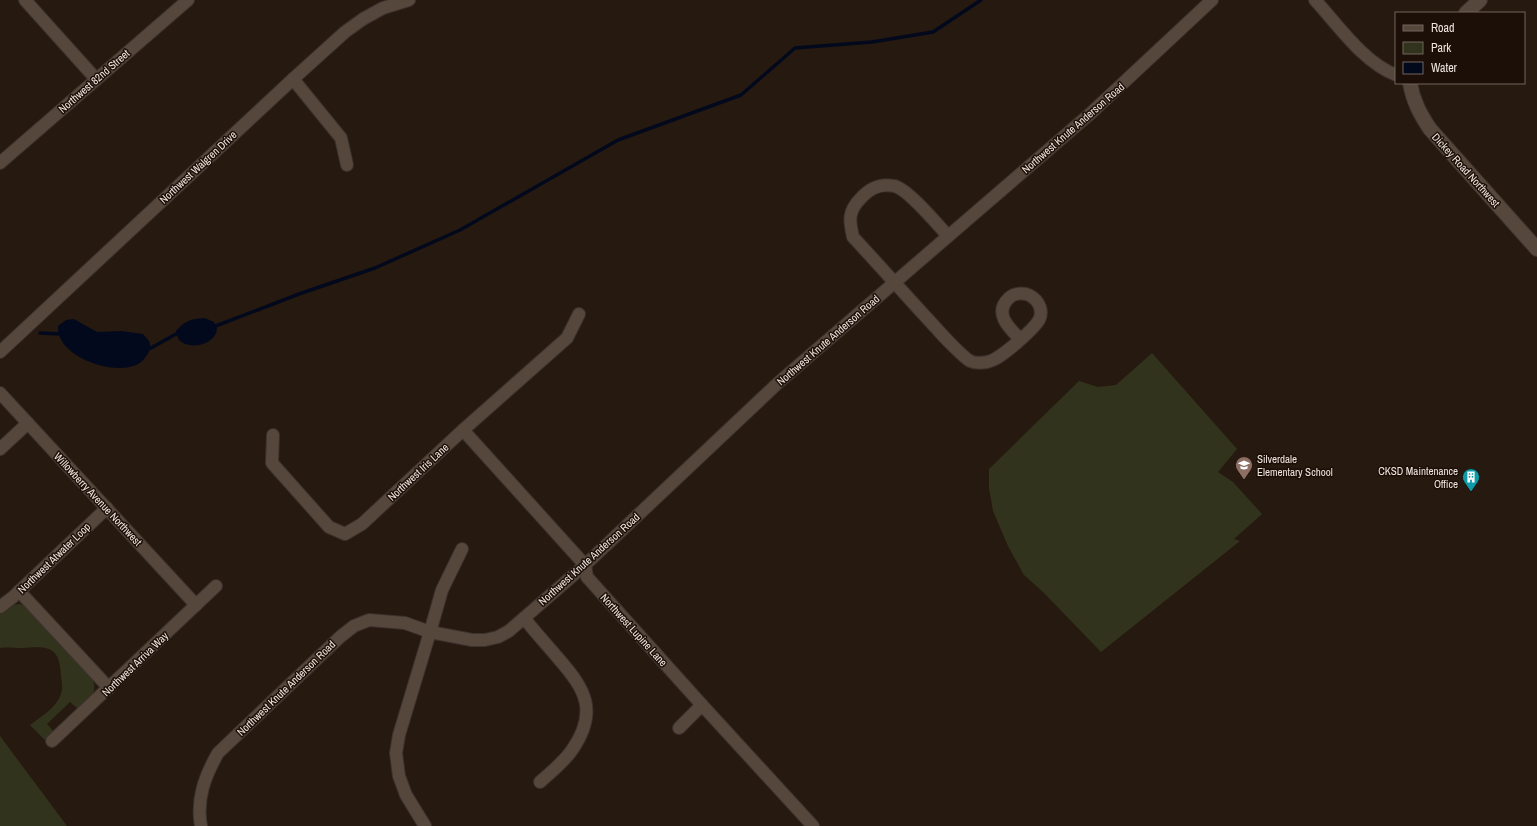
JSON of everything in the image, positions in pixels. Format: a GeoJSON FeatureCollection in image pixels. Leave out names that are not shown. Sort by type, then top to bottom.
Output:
{"type":"FeatureCollection","features":[{"type":"Feature","properties":{"kind":"street"},"geometry":{"type":"LineString","coordinates":[[25,0],[96,79]]}},
{"type":"Feature","properties":{"kind":"street","name":"Northwest 82nd Street"},"geometry":{"type":"LineString","coordinates":[[0,163],[188,0]]}},
{"type":"Feature","properties":{"kind":"street","name":"Northwest Walgren Drive"},"geometry":{"type":"LineString","coordinates":[[0,352],[345,32],[363,19],[383,8],[408,0]]}},
{"type":"Feature","properties":{"kind":"street","name":"Northwest Knute Anderson Road"},"geometry":{"type":"LineString","coordinates":[[201,826],[199,818],[201,796],[209,770],[218,753],[340,637],[354,626],[369,620],[404,623],[430,632],[458,638],[485,640],[498,637],[508,631],[585,565],[778,383],[1091,113],[1212,0]]}},
{"type":"Feature","properties":{"kind":"street"},"geometry":{"type":"LineString","coordinates":[[1315,0],[1368,58],[1379,67],[1395,75]]}},
{"type":"Feature","properties":{"kind":"street"},"geometry":{"type":"LineString","coordinates":[[1467,12],[1480,0]]}},
{"type":"Feature","properties":{"kind":"street"},"geometry":{"type":"LineString","coordinates":[[293,79],[341,138],[347,164]]}},
{"type":"Feature","properties":{"kind":"street","name":"Dickey Road Northwest"},"geometry":{"type":"LineString","coordinates":[[1410,84],[1412,96],[1418,112],[1430,130],[1537,249]]}},
{"type":"Feature","properties":{"kind":"street"},"geometry":{"type":"LineString","coordinates":[[948,236],[908,195],[896,186],[876,186],[864,194],[854,204],[850,217],[853,237],[945,338],[970,361],[982,363],[993,360],[1020,339]]}},
{"type":"Feature","properties":{"kind":"street","name":"Northwest Iris Lane"},"geometry":{"type":"LineString","coordinates":[[273,434],[272,463],[329,527],[345,534],[362,524],[463,430],[568,338],[579,314]]}},
{"type":"Feature","properties":{"kind":"street","name":"Willowberry Avenue Northwest"},"geometry":{"type":"LineString","coordinates":[[0,393],[196,605]]}},
{"type":"Feature","properties":{"kind":"street"},"geometry":{"type":"LineString","coordinates":[[0,449],[28,423]]}},
{"type":"Feature","properties":{"kind":"street","name":"Northwest Lupine Lane"},"geometry":{"type":"LineString","coordinates":[[463,430],[585,565],[587,577],[813,826]]}},
{"type":"Feature","properties":{"kind":"street","name":"Northwest Atwater Loop"},"geometry":{"type":"LineString","coordinates":[[0,607],[19,592],[107,508]]}},
{"type":"Feature","properties":{"kind":"street"},"geometry":{"type":"LineString","coordinates":[[425,826],[406,795],[399,776],[396,753],[399,735],[442,590],[462,549]]}},
{"type":"Feature","properties":{"kind":"street","name":"Northwest Arriva Way"},"geometry":{"type":"LineString","coordinates":[[52,741],[216,586]]}},
{"type":"Feature","properties":{"kind":"street"},"geometry":{"type":"LineString","coordinates":[[19,592],[109,688]]}},
{"type":"Feature","properties":{"kind":"street"},"geometry":{"type":"LineString","coordinates":[[524,618],[574,678],[585,698],[587,713],[584,726],[572,750],[563,762],[540,782]]}},
{"type":"Feature","properties":{"kind":"street"},"geometry":{"type":"LineString","coordinates":[[679,728],[702,705]]}},
{"type":"Feature","properties":{"kind":"green space"},"geometry":{"type":"Polygon","coordinates":[[[1152,353],[1237,449],[1218,472],[1233,482],[1262,514],[1234,539],[1240,541],[1101,652],[1043,592],[1024,575],[1008,546],[993,511],[989,488],[989,469],[1079,381],[1098,387],[1116,385],[1152,353]]]}},
{"type":"Feature","properties":{"kind":"green space"},"geometry":{"type":"Polygon","coordinates":[[[20,604],[28,608],[91,677],[94,687],[94,692],[92,695],[78,709],[70,702],[47,724],[54,732],[45,740],[30,725],[48,711],[59,699],[62,687],[60,666],[55,653],[46,648],[0,648],[0,613],[13,605],[20,604]]]}},
{"type":"Feature","properties":{"kind":"green space"},"geometry":{"type":"Polygon","coordinates":[[[0,736],[67,826],[0,826],[0,736]]]}},
{"type":"Feature","properties":{"kind":"water"},"geometry":{"type":"Polygon","coordinates":[[[205,318],[214,322],[217,329],[215,336],[210,341],[203,344],[188,345],[178,338],[176,331],[186,322],[193,319],[205,318]]]}},
{"type":"Feature","properties":{"kind":"water"},"geometry":{"type":"Polygon","coordinates":[[[74,319],[97,332],[121,331],[143,334],[149,341],[151,348],[140,363],[130,367],[117,368],[89,362],[66,347],[60,337],[58,326],[66,320],[74,319]]]}},
{"type":"Feature","properties":{"kind":"waterway"},"geometry":{"type":"LineString","coordinates":[[213,327],[299,294],[375,268],[460,230],[618,140],[741,95],[795,48],[872,42],[933,32],[981,0]]}},
{"type":"Feature","properties":{"kind":"waterway"},"geometry":{"type":"LineString","coordinates":[[40,333],[61,334]]}},
{"type":"Feature","properties":{"kind":"waterway"},"geometry":{"type":"LineString","coordinates":[[147,349],[176,334],[181,333]]}},
{"type":"Feature","properties":{"kind":"place","name":"Silverdale Elementary School"},"geometry":{"type":"Point","coordinates":[1244,480]}},
{"type":"Feature","properties":{"kind":"place","name":"CKSD Maintenance Office"},"geometry":{"type":"Point","coordinates":[1471,492]}}]}
